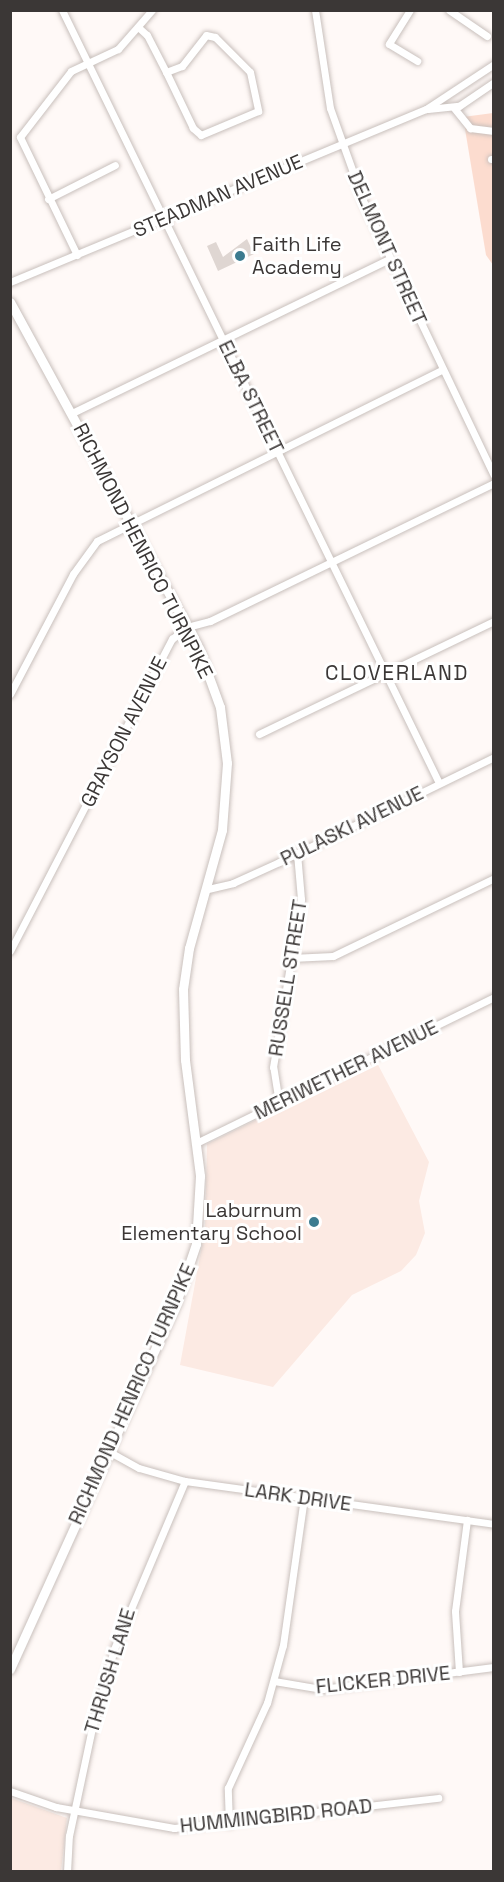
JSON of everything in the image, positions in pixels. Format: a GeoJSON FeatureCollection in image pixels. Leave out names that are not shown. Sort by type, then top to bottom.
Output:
{"type":"FeatureCollection","features":[{"type":"Feature","properties":{"kind":"main road","name":"RICHMOND HENRICO TURNPIKE"},"geometry":{"type":"LineString","coordinates":[[10,1669],[190,1264],[200,1209],[198,1142],[185,1060],[183,989],[189,948],[208,889],[225,811],[226,752],[214,688],[187,627],[11,302]]}},
{"type":"Feature","properties":{"kind":"street","name":"ELBA STREET"},"geometry":{"type":"LineString","coordinates":[[62,10],[439,783]]}},
{"type":"Feature","properties":{"kind":"street"},"geometry":{"type":"LineString","coordinates":[[77,255],[20,137],[71,71],[117,48],[152,10]]}},
{"type":"Feature","properties":{"kind":"street","name":"DELMONT STREET"},"geometry":{"type":"LineString","coordinates":[[315,10],[330,108],[343,144],[389,259],[494,474]]}},
{"type":"Feature","properties":{"kind":"street"},"geometry":{"type":"LineString","coordinates":[[410,10],[389,44],[417,62]]}},
{"type":"Feature","properties":{"kind":"street"},"geometry":{"type":"LineString","coordinates":[[449,10],[487,36]]}},
{"type":"Feature","properties":{"kind":"street"},"geometry":{"type":"LineString","coordinates":[[138,27],[147,35],[193,128],[201,135],[258,111],[250,72],[210,34],[182,66],[166,72]]}},
{"type":"Feature","properties":{"kind":"street"},"geometry":{"type":"LineString","coordinates":[[426,109],[494,64]]}},
{"type":"Feature","properties":{"kind":"street"},"geometry":{"type":"LineString","coordinates":[[426,109],[454,108],[494,82]]}},
{"type":"Feature","properties":{"kind":"street"},"geometry":{"type":"LineString","coordinates":[[454,108],[470,128],[494,131]]}},
{"type":"Feature","properties":{"kind":"street","name":"STEADMAN AVENUE"},"geometry":{"type":"LineString","coordinates":[[10,282],[426,109]]}},
{"type":"Feature","properties":{"kind":"street"},"geometry":{"type":"LineString","coordinates":[[48,199],[115,165]]}},
{"type":"Feature","properties":{"kind":"street"},"geometry":{"type":"LineString","coordinates":[[72,413],[389,259]]}},
{"type":"Feature","properties":{"kind":"street"},"geometry":{"type":"LineString","coordinates":[[10,694],[87,552],[131,522],[443,369]]}},
{"type":"Feature","properties":{"kind":"street","name":"GRAYSON AVENUE"},"geometry":{"type":"LineString","coordinates":[[10,951],[172,639],[187,627],[331,562],[494,483]]}},
{"type":"Feature","properties":{"kind":"street"},"geometry":{"type":"LineString","coordinates":[[259,734],[494,621]]}},
{"type":"Feature","properties":{"kind":"street","name":"PULASKI AVENUE"},"geometry":{"type":"LineString","coordinates":[[208,889],[233,883],[494,757]]}},
{"type":"Feature","properties":{"kind":"street","name":"RUSSELL STREET"},"geometry":{"type":"LineString","coordinates":[[279,1103],[273,1067],[303,882],[297,853]]}},
{"type":"Feature","properties":{"kind":"street"},"geometry":{"type":"LineString","coordinates":[[291,958],[333,956],[494,878]]}},
{"type":"Feature","properties":{"kind":"street","name":"MERIWETHER AVENUE"},"geometry":{"type":"LineString","coordinates":[[198,1142],[494,997]]}},
{"type":"Feature","properties":{"kind":"street","name":"LARK DRIVE"},"geometry":{"type":"LineString","coordinates":[[108,1451],[140,1468],[185,1480],[494,1524]]}},
{"type":"Feature","properties":{"kind":"street","name":"THRUSH LANE"},"geometry":{"type":"LineString","coordinates":[[67,1872],[75,1811],[114,1649],[185,1480]]}},
{"type":"Feature","properties":{"kind":"street"},"geometry":{"type":"LineString","coordinates":[[229,1824],[228,1788],[274,1682],[304,1498]]}},
{"type":"Feature","properties":{"kind":"street"},"geometry":{"type":"LineString","coordinates":[[459,1672],[455,1611],[467,1520]]}},
{"type":"Feature","properties":{"kind":"street","name":"FLICKER DRIVE"},"geometry":{"type":"LineString","coordinates":[[274,1682],[322,1689],[494,1668]]}},
{"type":"Feature","properties":{"kind":"street","name":"HUMMINGBIRD ROAD"},"geometry":{"type":"LineString","coordinates":[[10,1791],[75,1811],[149,1826],[229,1824],[438,1798]]}},
{"type":"Feature","properties":{"kind":"shaded area"},"geometry":{"type":"Polygon","coordinates":[[[493,113],[493,265],[486,255],[463,117],[493,113]]]}},
{"type":"Feature","properties":{"kind":"shaded area","name":"Laburnum Elementary School"},"geometry":{"type":"Polygon","coordinates":[[[376,1061],[429,1162],[419,1201],[425,1233],[416,1255],[401,1271],[352,1295],[273,1387],[180,1365],[205,1229],[207,1144],[376,1061]]]}},
{"type":"Feature","properties":{"kind":"shaded area"},"geometry":{"type":"Polygon","coordinates":[[[11,1798],[67,1818],[61,1871],[11,1871],[11,1798]]]}},
{"type":"Feature","properties":{"kind":"building","name":"Faith Life Academy"},"geometry":{"type":"Polygon","coordinates":[[[247,239],[254,254],[218,271],[207,246],[216,242],[223,257],[247,239]]]}},
{"type":"Feature","properties":{"kind":"place","name":"Faith Life Academy"},"geometry":{"type":"Point","coordinates":[240,256]}},
{"type":"Feature","properties":{"kind":"place","name":"Laburnum Elementary School"},"geometry":{"type":"Point","coordinates":[314,1222]}},
{"type":"Feature","properties":{"kind":"district","name":"CLOVERLAND"},"geometry":{"type":"Point","coordinates":[397,673]}}]}
